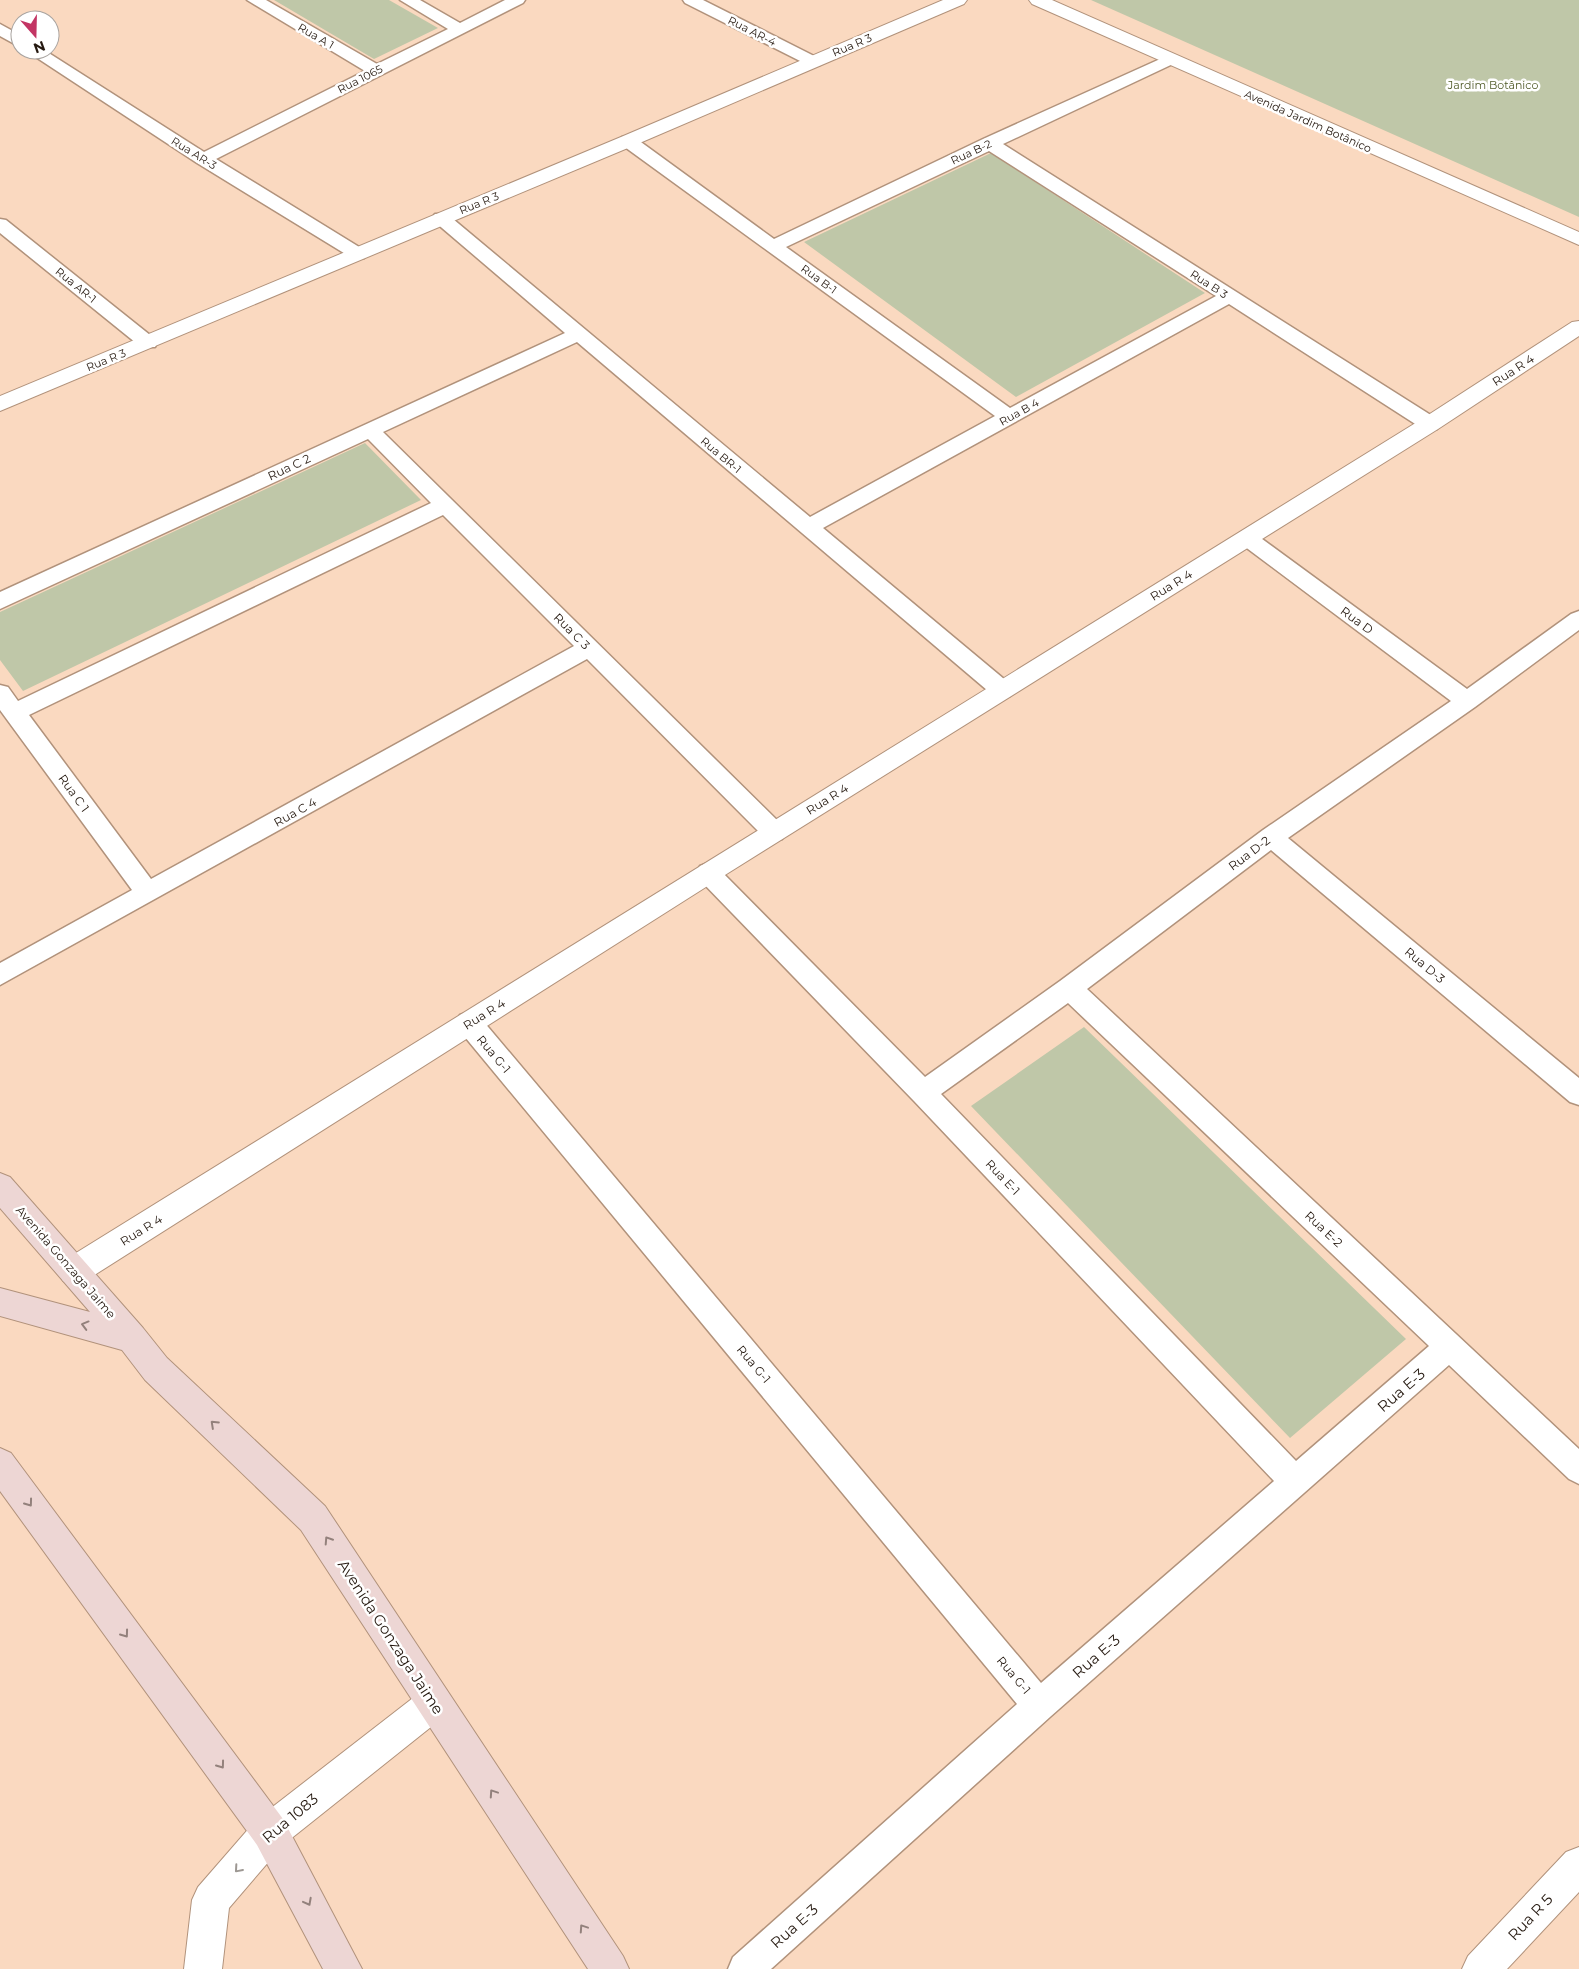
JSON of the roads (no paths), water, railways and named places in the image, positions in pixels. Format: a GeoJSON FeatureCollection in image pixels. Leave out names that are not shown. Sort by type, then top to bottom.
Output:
{"type":"FeatureCollection","features":[{"type":"Feature","properties":{"kind":"main road","name":"Avenida Gonzaga Jaime"},"geometry":{"type":"LineString","coordinates":[[0,1186],[132,1338],[156,1369],[313,1518],[610,1969]]}},
{"type":"Feature","properties":{"kind":"main road","name":"Avenida Gonzaga Jaime"},"geometry":{"type":"LineString","coordinates":[[0,1302],[132,1338]]}},
{"type":"Feature","properties":{"kind":"main road"},"geometry":{"type":"LineString","coordinates":[[0,1464],[270,1832],[343,1969]]}},
{"type":"Feature","properties":{"kind":"street","name":"Rua R 3"},"geometry":{"type":"LineString","coordinates":[[0,404],[628,141],[958,0]]}},
{"type":"Feature","properties":{"kind":"street","name":"Avenida Jardim Botânico"},"geometry":{"type":"LineString","coordinates":[[1038,0],[1169,60],[1579,240]]}},
{"type":"Feature","properties":{"kind":"street","name":"Rua R 4"},"geometry":{"type":"LineString","coordinates":[[74,1271],[708,873],[1430,424],[1579,327]]}},
{"type":"Feature","properties":{"kind":"street","name":"Rua 1083"},"geometry":{"type":"LineString","coordinates":[[203,1969],[211,1900],[270,1832],[434,1704]]}},
{"type":"Feature","properties":{"kind":"street","name":"Rua R 5"},"geometry":{"type":"LineString","coordinates":[[1481,1969],[1579,1865]]}},
{"type":"Feature","properties":{"kind":"lane","name":"Rua A 1"},"geometry":{"type":"LineString","coordinates":[[255,0],[377,71]]}},
{"type":"Feature","properties":{"kind":"lane"},"geometry":{"type":"LineString","coordinates":[[408,0],[460,29]]}},
{"type":"Feature","properties":{"kind":"lane","name":"Rua 1065"},"geometry":{"type":"LineString","coordinates":[[204,159],[517,0]]}},
{"type":"Feature","properties":{"kind":"lane","name":"Rua AR-4"},"geometry":{"type":"LineString","coordinates":[[691,0],[814,62]]}},
{"type":"Feature","properties":{"kind":"lane","name":"Rua AR-3"},"geometry":{"type":"LineString","coordinates":[[49,60],[358,254]]}},
{"type":"Feature","properties":{"kind":"lane","name":"Rua B-2"},"geometry":{"type":"LineString","coordinates":[[773,246],[1169,60]]}},
{"type":"Feature","properties":{"kind":"lane","name":"Rua B-1"},"geometry":{"type":"LineString","coordinates":[[628,141],[1009,417]]}},
{"type":"Feature","properties":{"kind":"lane","name":"Rua B 3"},"geometry":{"type":"LineString","coordinates":[[989,143],[1430,424]]}},
{"type":"Feature","properties":{"kind":"lane","name":"Rua BR-1"},"geometry":{"type":"LineString","coordinates":[[441,218],[1002,690]]}},
{"type":"Feature","properties":{"kind":"lane","name":"Rua AR-1"},"geometry":{"type":"LineString","coordinates":[[1,227],[148,343]]}},
{"type":"Feature","properties":{"kind":"lane","name":"Rua B 4"},"geometry":{"type":"LineString","coordinates":[[808,527],[1229,297]]}},
{"type":"Feature","properties":{"kind":"lane","name":"Rua C 2"},"geometry":{"type":"LineString","coordinates":[[0,601],[578,334]]}},
{"type":"Feature","properties":{"kind":"lane","name":"Rua C 3"},"geometry":{"type":"LineString","coordinates":[[370,430],[774,832]]}},
{"type":"Feature","properties":{"kind":"lane"},"geometry":{"type":"LineString","coordinates":[[14,712],[445,505]]}},
{"type":"Feature","properties":{"kind":"lane","name":"Rua D"},"geometry":{"type":"LineString","coordinates":[[1247,538],[1467,701]]}},
{"type":"Feature","properties":{"kind":"lane","name":"Rua D-2"},"geometry":{"type":"LineString","coordinates":[[923,1093],[1069,988],[1271,837],[1467,701],[1573,631]]}},
{"type":"Feature","properties":{"kind":"lane","name":"Rua C 4"},"geometry":{"type":"LineString","coordinates":[[0,975],[589,648]]}},
{"type":"Feature","properties":{"kind":"lane","name":"Rua C 1"},"geometry":{"type":"LineString","coordinates":[[0,693],[148,893]]}},
{"type":"Feature","properties":{"kind":"lane","name":"Rua D-3"},"geometry":{"type":"LineString","coordinates":[[1271,837],[1579,1094]]}},
{"type":"Feature","properties":{"kind":"lane","name":"Rua E-1"},"geometry":{"type":"LineString","coordinates":[[708,873],[923,1093],[1296,1482]]}},
{"type":"Feature","properties":{"kind":"lane","name":"Rua E-2"},"geometry":{"type":"LineString","coordinates":[[1069,988],[1579,1470]]}},
{"type":"Feature","properties":{"kind":"lane","name":"Rua G-1"},"geometry":{"type":"LineString","coordinates":[[469,1023],[1039,1706]]}},
{"type":"Feature","properties":{"kind":"lane","name":"Rua E-3"},"geometry":{"type":"LineString","coordinates":[[745,1969],[1039,1706],[1449,1346]]}},
{"type":"Feature","properties":{"kind":"park label","name":"Jardim Botânico"},"geometry":{"type":"Point","coordinates":[1493,85]}}]}
